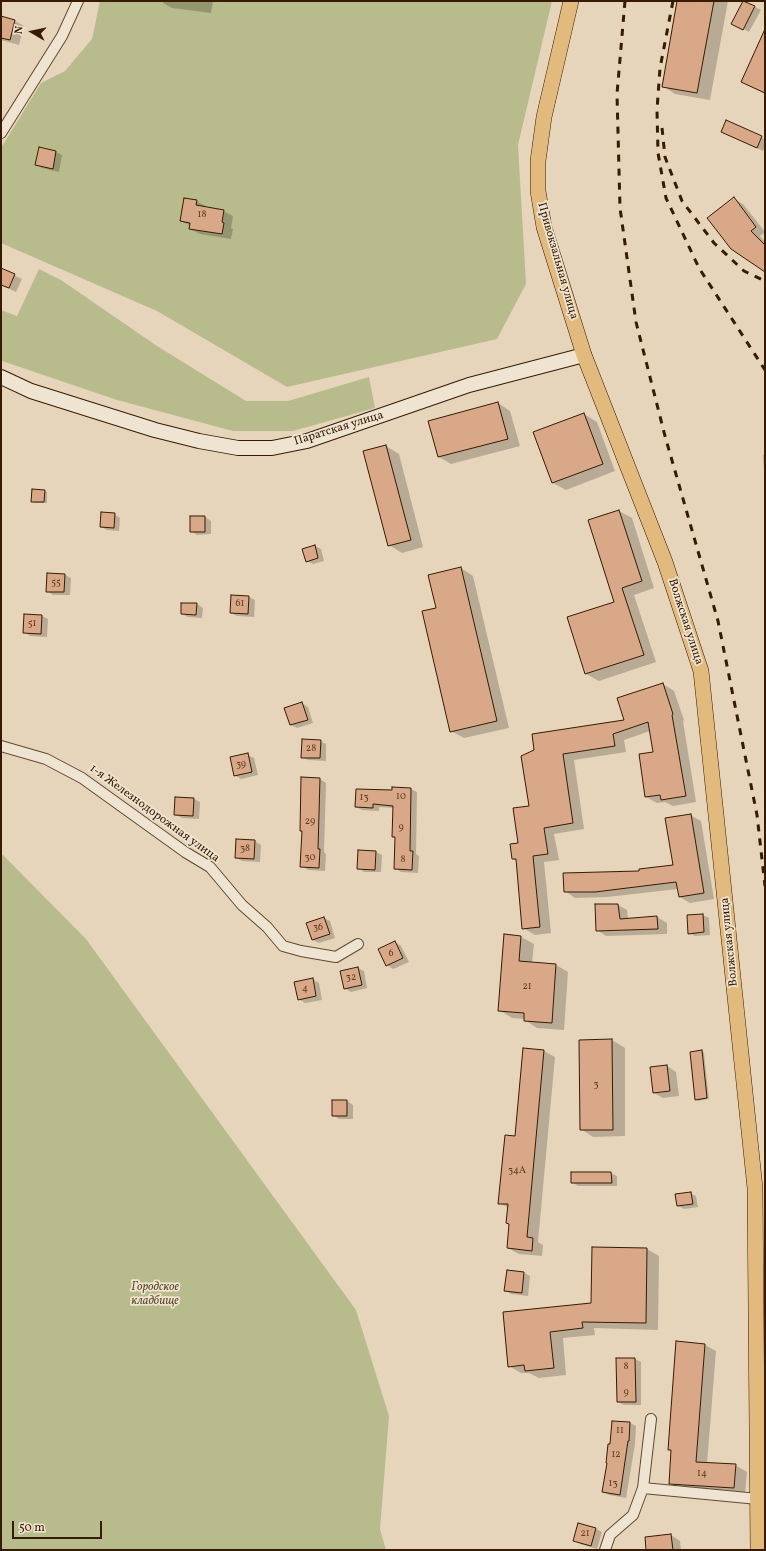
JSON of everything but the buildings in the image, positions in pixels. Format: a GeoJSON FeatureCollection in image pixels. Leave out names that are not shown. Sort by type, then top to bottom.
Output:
{"type":"FeatureCollection","features":[{"type":"Feature","properties":{"kind":"main road","name":"Привокзальная улица"},"geometry":{"type":"LineString","coordinates":[[571,1],[544,117],[538,161],[538,191],[544,227],[584,355]]}},
{"type":"Feature","properties":{"kind":"main road","name":"Паратская улица"},"geometry":{"type":"LineString","coordinates":[[1,377],[31,391],[155,430],[199,441],[238,448],[272,448],[307,441],[469,385],[584,355]]}},
{"type":"Feature","properties":{"kind":"main road","name":"Волжская улица"},"geometry":{"type":"LineString","coordinates":[[584,355],[665,562],[701,671],[755,1188],[758,1550]]}},
{"type":"Feature","properties":{"kind":"street"},"geometry":{"type":"LineString","coordinates":[[1,133],[62,36],[78,1]]}},
{"type":"Feature","properties":{"kind":"street","name":"1-я Железнодорожная улица"},"geometry":{"type":"LineString","coordinates":[[1,746],[46,760],[82,778],[185,852],[210,867],[242,905],[267,927],[283,946],[300,951],[336,957],[358,944]]}},
{"type":"Feature","properties":{"kind":"street"},"geometry":{"type":"LineString","coordinates":[[605,1550],[610,1535],[633,1515],[643,1488],[651,1419]]}},
{"type":"Feature","properties":{"kind":"street"},"geometry":{"type":"LineString","coordinates":[[643,1488],[758,1499]]}},
{"type":"Feature","properties":{"kind":"green space"},"geometry":{"type":"Polygon","coordinates":[[[100,1],[552,1],[518,145],[526,284],[497,339],[287,387],[157,311],[1,243],[1,148],[41,83],[65,71],[92,39],[100,1]]]}},
{"type":"Feature","properties":{"kind":"green space"},"geometry":{"type":"Polygon","coordinates":[[[39,269],[61,280],[157,346],[246,401],[288,401],[369,377],[375,408],[293,431],[233,431],[117,400],[1,361],[1,310],[17,316],[39,269]]]}},
{"type":"Feature","properties":{"kind":"green space","name":"Городское кладбище"},"geometry":{"type":"Polygon","coordinates":[[[1,853],[86,939],[356,1310],[389,1416],[380,1529],[386,1550],[1,1550],[1,853]]]}},
{"type":"Feature","properties":{"kind":"railway"},"geometry":{"type":"LineString","coordinates":[[625,1],[617,94],[620,208],[636,322],[665,436],[718,621],[757,815],[765,886]]}},
{"type":"Feature","properties":{"kind":"railway"},"geometry":{"type":"LineString","coordinates":[[673,1],[660,68],[657,110],[658,153],[666,198],[699,268],[765,370]]}},
{"type":"Feature","properties":{"kind":"railway"},"geometry":{"type":"LineString","coordinates":[[662,128],[665,157],[682,201],[714,243],[744,271],[765,281]]}}]}
